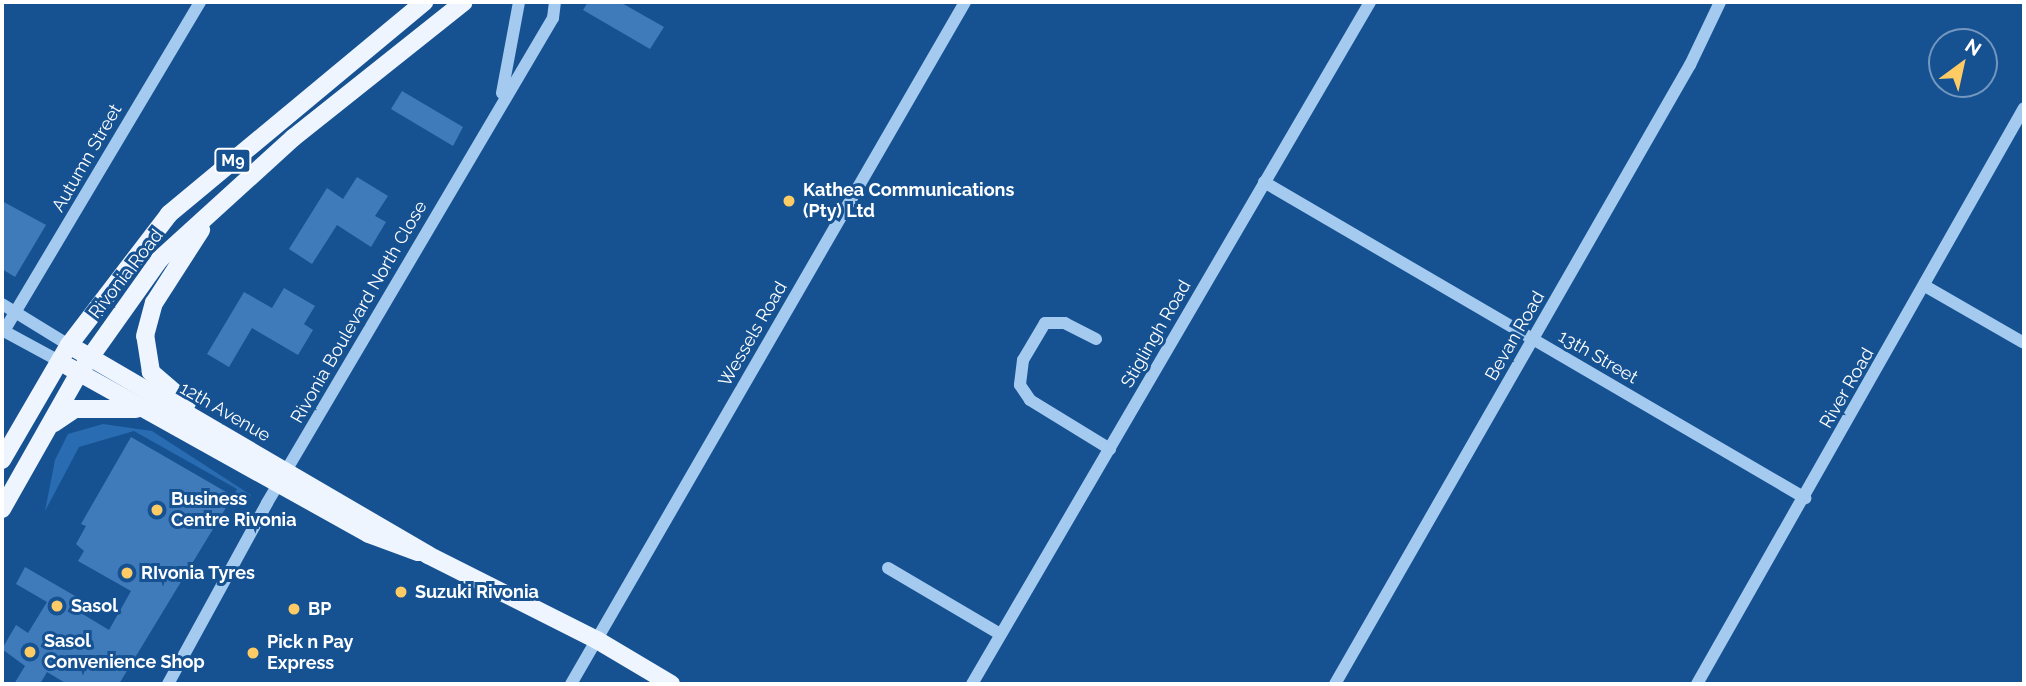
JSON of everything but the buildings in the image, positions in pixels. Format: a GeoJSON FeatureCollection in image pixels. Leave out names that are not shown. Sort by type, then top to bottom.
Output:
{"type":"FeatureCollection","features":[{"type":"Feature","properties":{"kind":"main road","name":"Rivonia Road"},"geometry":{"type":"LineString","coordinates":[[2,460],[69,345],[169,214],[424,2]]}},
{"type":"Feature","properties":{"kind":"main road","name":"Rivonia Road"},"geometry":{"type":"LineString","coordinates":[[2,509],[79,373],[160,259],[229,193],[464,2]]}},
{"type":"Feature","properties":{"kind":"main road"},"geometry":{"type":"LineString","coordinates":[[229,193],[155,303],[146,356],[166,389],[269,461]]}},
{"type":"Feature","properties":{"kind":"main road","name":"12th Avenue"},"geometry":{"type":"LineString","coordinates":[[69,345],[269,461],[283,478]]}},
{"type":"Feature","properties":{"kind":"main road","name":"12th Avenue"},"geometry":{"type":"LineString","coordinates":[[59,361],[428,555],[597,640],[671,684]]}},
{"type":"Feature","properties":{"kind":"main road"},"geometry":{"type":"LineString","coordinates":[[47,430],[75,409],[104,405],[153,412]]}},
{"type":"Feature","properties":{"kind":"street","name":"Autumn Street"},"geometry":{"type":"LineString","coordinates":[[3,331],[17,313],[200,2]]}},
{"type":"Feature","properties":{"kind":"street","name":"Rivonia Boulevard North Close"},"geometry":{"type":"LineString","coordinates":[[500,103],[519,2]]}},
{"type":"Feature","properties":{"kind":"street","name":"Rivonia Boulevard North Close"},"geometry":{"type":"LineString","coordinates":[[168,684],[283,478],[500,103],[553,18],[555,2]]}},
{"type":"Feature","properties":{"kind":"street","name":"Wessels Road"},"geometry":{"type":"LineString","coordinates":[[571,684],[965,2]]}},
{"type":"Feature","properties":{"kind":"street","name":"Stiglingh Road"},"geometry":{"type":"LineString","coordinates":[[972,684],[1370,2]]}},
{"type":"Feature","properties":{"kind":"street","name":"Bevan Road"},"geometry":{"type":"LineString","coordinates":[[1335,684],[1690,65],[1720,2]]}},
{"type":"Feature","properties":{"kind":"street","name":"River Road"},"geometry":{"type":"LineString","coordinates":[[1697,684],[2024,108]]}},
{"type":"Feature","properties":{"kind":"street","name":"13th Street"},"geometry":{"type":"LineString","coordinates":[[1264,182],[1805,498]]}},
{"type":"Feature","properties":{"kind":"street"},"geometry":{"type":"LineString","coordinates":[[1925,286],[2024,343]]}},
{"type":"Feature","properties":{"kind":"street","name":"12th Avenue"},"geometry":{"type":"LineString","coordinates":[[2,304],[69,345]]}},
{"type":"Feature","properties":{"kind":"street"},"geometry":{"type":"LineString","coordinates":[[1096,339],[1065,323],[1043,326],[1023,360],[1020,385],[1030,400],[1110,449]]}},
{"type":"Feature","properties":{"kind":"street","name":"12th Avenue"},"geometry":{"type":"LineString","coordinates":[[3,331],[59,361]]}},
{"type":"Feature","properties":{"kind":"street"},"geometry":{"type":"LineString","coordinates":[[888,568],[1000,634]]}},
{"type":"Feature","properties":{"kind":"shaded area"},"geometry":{"type":"Polygon","coordinates":[[[103,424],[152,431],[251,495],[246,504],[233,496],[237,489],[134,431],[79,447],[45,511],[55,460],[68,434],[103,424]]]}},
{"type":"Feature","properties":{"kind":"place","name":"Kathea Communications (Pty) Ltd"},"geometry":{"type":"Point","coordinates":[789,201]}},
{"type":"Feature","properties":{"kind":"place","name":"Business Centre Rivonia"},"geometry":{"type":"Point","coordinates":[157,510]}},
{"type":"Feature","properties":{"kind":"place","name":"RIvonia Tyres"},"geometry":{"type":"Point","coordinates":[127,573]}},
{"type":"Feature","properties":{"kind":"place","name":"Suzuki Rivonia"},"geometry":{"type":"Point","coordinates":[401,592]}},
{"type":"Feature","properties":{"kind":"place","name":"Sasol"},"geometry":{"type":"Point","coordinates":[57,606]}},
{"type":"Feature","properties":{"kind":"place","name":"BP"},"geometry":{"type":"Point","coordinates":[294,609]}},
{"type":"Feature","properties":{"kind":"place","name":"Sasol Convenience Shop"},"geometry":{"type":"Point","coordinates":[30,652]}},
{"type":"Feature","properties":{"kind":"place","name":"Pick n Pay Express"},"geometry":{"type":"Point","coordinates":[253,653]}}]}
